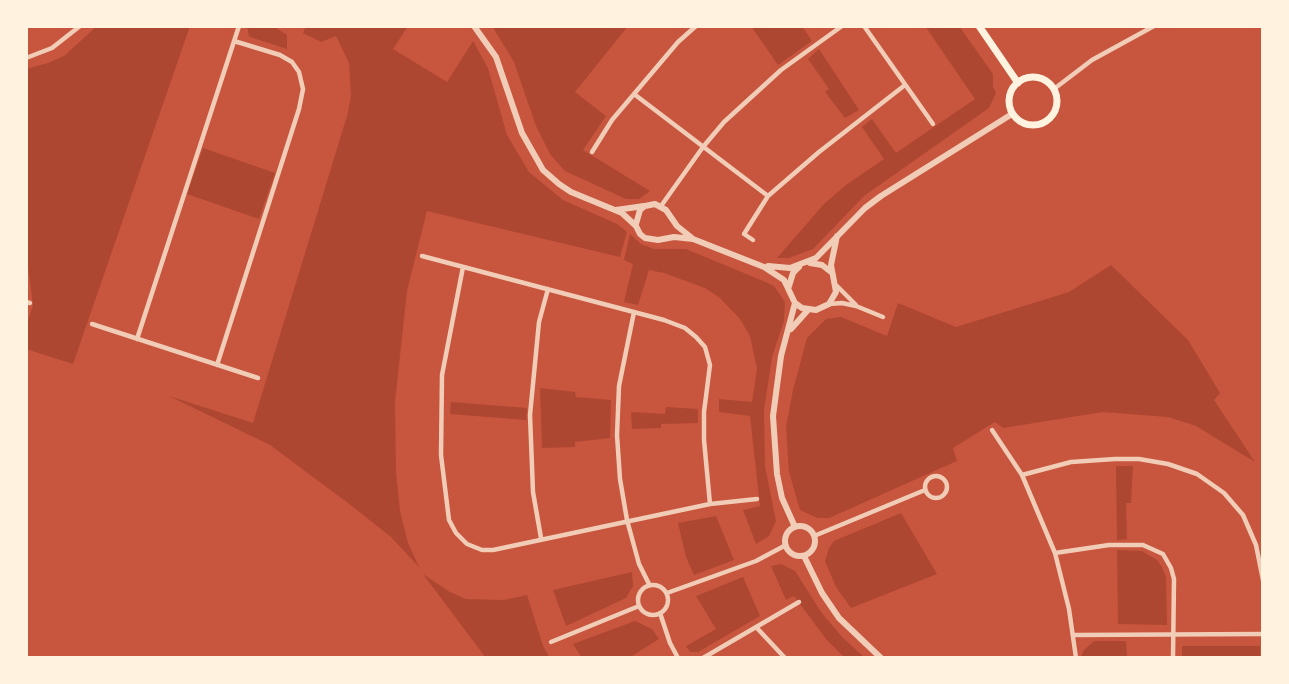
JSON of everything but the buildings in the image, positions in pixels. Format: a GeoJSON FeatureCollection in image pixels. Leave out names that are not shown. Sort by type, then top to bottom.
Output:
{"type":"FeatureCollection","features":[{"type":"Feature","properties":{"kind":"main road"},"geometry":{"type":"LineString","coordinates":[[979,26],[1018,82]]}},
{"type":"Feature","properties":{"kind":"main road"},"geometry":{"type":"LineString","coordinates":[[1033,77],[1041,79],[1054,89],[1057,107],[1047,121],[1033,126],[1025,124],[1012,114],[1010,94],[1018,82],[1033,77]]}},
{"type":"Feature","properties":{"kind":"street"},"geometry":{"type":"LineString","coordinates":[[26,58],[52,48],[80,26]]}},
{"type":"Feature","properties":{"kind":"street"},"geometry":{"type":"LineString","coordinates":[[137,339],[239,26]]}},
{"type":"Feature","properties":{"kind":"street"},"geometry":{"type":"LineString","coordinates":[[474,26],[496,57],[522,133],[543,170],[559,184],[571,192],[615,210],[636,226],[645,238],[693,239],[779,274],[789,286],[795,303],[779,369],[773,416],[777,474],[782,498],[795,527]]}},
{"type":"Feature","properties":{"kind":"street"},"geometry":{"type":"LineString","coordinates":[[592,152],[612,120],[678,42],[696,26]]}},
{"type":"Feature","properties":{"kind":"street"},"geometry":{"type":"LineString","coordinates":[[661,206],[724,122],[796,58],[842,26]]}},
{"type":"Feature","properties":{"kind":"street"},"geometry":{"type":"LineString","coordinates":[[864,26],[933,124]]}},
{"type":"Feature","properties":{"kind":"street"},"geometry":{"type":"LineString","coordinates":[[1054,89],[1092,60],[1154,26]]}},
{"type":"Feature","properties":{"kind":"street"},"geometry":{"type":"LineString","coordinates":[[217,365],[299,109],[303,89],[299,72],[286,58],[234,41]]}},
{"type":"Feature","properties":{"kind":"street"},"geometry":{"type":"LineString","coordinates":[[753,240],[744,234],[768,196],[905,85]]}},
{"type":"Feature","properties":{"kind":"street"},"geometry":{"type":"LineString","coordinates":[[634,94],[768,196]]}},
{"type":"Feature","properties":{"kind":"street"},"geometry":{"type":"LineString","coordinates":[[789,286],[793,273],[865,208],[1012,114]]}},
{"type":"Feature","properties":{"kind":"street"},"geometry":{"type":"LineString","coordinates":[[615,210],[655,204],[661,206],[677,226],[693,239]]}},
{"type":"Feature","properties":{"kind":"street"},"geometry":{"type":"LineString","coordinates":[[636,226],[636,217],[645,206]]}},
{"type":"Feature","properties":{"kind":"street"},"geometry":{"type":"LineString","coordinates":[[658,240],[668,233],[671,217]]}},
{"type":"Feature","properties":{"kind":"street"},"geometry":{"type":"LineString","coordinates":[[837,236],[832,256],[833,273],[837,286],[856,306]]}},
{"type":"Feature","properties":{"kind":"street"},"geometry":{"type":"LineString","coordinates":[[422,256],[685,328],[705,347],[710,365],[704,412],[710,504]]}},
{"type":"Feature","properties":{"kind":"street"},"geometry":{"type":"LineString","coordinates":[[759,265],[782,268],[805,264],[822,265],[833,273]]}},
{"type":"Feature","properties":{"kind":"street"},"geometry":{"type":"LineString","coordinates":[[463,267],[442,375],[441,454],[449,520],[456,533],[467,544],[482,550],[493,550],[627,520],[710,504],[757,499]]}},
{"type":"Feature","properties":{"kind":"street"},"geometry":{"type":"LineString","coordinates":[[795,303],[808,310],[821,309],[834,298],[837,286]]}},
{"type":"Feature","properties":{"kind":"street"},"geometry":{"type":"LineString","coordinates":[[541,538],[533,492],[530,415],[539,322],[548,289]]}},
{"type":"Feature","properties":{"kind":"street"},"geometry":{"type":"LineString","coordinates":[[829,304],[856,306],[883,317]]}},
{"type":"Feature","properties":{"kind":"street"},"geometry":{"type":"LineString","coordinates":[[790,331],[808,310]]}},
{"type":"Feature","properties":{"kind":"street"},"geometry":{"type":"LineString","coordinates":[[634,312],[619,386],[617,435],[620,479],[627,520],[639,564],[649,584]]}},
{"type":"Feature","properties":{"kind":"street"},"geometry":{"type":"LineString","coordinates":[[92,324],[258,378]]}},
{"type":"Feature","properties":{"kind":"street"},"geometry":{"type":"LineString","coordinates":[[992,430],[1022,475],[1055,553],[1076,658]]}},
{"type":"Feature","properties":{"kind":"street"},"geometry":{"type":"LineString","coordinates":[[1022,475],[1071,463],[1115,459],[1156,461],[1197,474],[1224,493],[1243,515],[1256,545],[1263,580]]}},
{"type":"Feature","properties":{"kind":"street"},"geometry":{"type":"LineString","coordinates":[[938,475],[946,482],[947,491],[941,497],[932,498],[925,491],[929,477],[938,475]]}},
{"type":"Feature","properties":{"kind":"street"},"geometry":{"type":"LineString","coordinates":[[814,536],[925,491]]}},
{"type":"Feature","properties":{"kind":"street"},"geometry":{"type":"LineString","coordinates":[[795,527],[807,528],[814,536],[813,549],[804,556],[794,555],[786,545],[788,533],[795,527]]}},
{"type":"Feature","properties":{"kind":"street"},"geometry":{"type":"LineString","coordinates":[[667,593],[736,569],[786,545]]}},
{"type":"Feature","properties":{"kind":"street"},"geometry":{"type":"LineString","coordinates":[[1055,553],[1109,545],[1143,545],[1157,550],[1168,560],[1174,579],[1173,658]]}},
{"type":"Feature","properties":{"kind":"street"},"geometry":{"type":"LineString","coordinates":[[804,556],[822,593],[839,618],[881,658]]}},
{"type":"Feature","properties":{"kind":"street"},"geometry":{"type":"LineString","coordinates":[[639,606],[650,615],[660,614],[668,603],[667,593],[662,587],[649,584]]}},
{"type":"Feature","properties":{"kind":"street"},"geometry":{"type":"LineString","coordinates":[[639,606],[639,593],[649,584]]}},
{"type":"Feature","properties":{"kind":"street"},"geometry":{"type":"LineString","coordinates":[[703,658],[799,602]]}},
{"type":"Feature","properties":{"kind":"street"},"geometry":{"type":"LineString","coordinates":[[551,642],[639,606]]}},
{"type":"Feature","properties":{"kind":"street"},"geometry":{"type":"LineString","coordinates":[[660,614],[678,658]]}},
{"type":"Feature","properties":{"kind":"street"},"geometry":{"type":"LineString","coordinates":[[756,627],[785,658]]}},
{"type":"Feature","properties":{"kind":"street"},"geometry":{"type":"LineString","coordinates":[[1073,635],[1263,634]]}},
{"type":"Feature","properties":{"kind":"shaded area"},"geometry":{"type":"Polygon","coordinates":[[[97,26],[190,26],[73,364],[26,349],[26,327],[33,305],[26,252],[26,69],[64,56],[97,26]]]}},
{"type":"Feature","properties":{"kind":"shaded area"},"geometry":{"type":"Polygon","coordinates":[[[247,26],[273,26],[287,35],[287,49],[249,36],[247,26]]]}},
{"type":"Feature","properties":{"kind":"shaded area"},"geometry":{"type":"Polygon","coordinates":[[[306,26],[408,26],[393,49],[447,82],[473,41],[488,68],[507,135],[529,172],[563,200],[617,224],[627,232],[620,257],[427,211],[407,291],[395,402],[396,473],[400,511],[408,543],[419,567],[391,537],[270,445],[169,396],[253,423],[351,96],[349,63],[336,36],[321,42],[303,33],[306,26]]]}},
{"type":"Feature","properties":{"kind":"shaded area"},"geometry":{"type":"Polygon","coordinates":[[[492,26],[628,26],[575,92],[606,116],[583,150],[650,191],[639,199],[626,199],[565,171],[550,154],[536,126],[514,62],[492,26]]]}},
{"type":"Feature","properties":{"kind":"shaded area"},"geometry":{"type":"Polygon","coordinates":[[[751,26],[802,26],[812,41],[778,65],[751,26]]]}},
{"type":"Feature","properties":{"kind":"shaded area"},"geometry":{"type":"Polygon","coordinates":[[[925,26],[959,26],[993,74],[996,93],[989,108],[864,196],[813,249],[789,258],[777,258],[824,204],[884,159],[862,127],[872,119],[896,153],[975,99],[925,26]]]}},
{"type":"Feature","properties":{"kind":"shaded area"},"geometry":{"type":"Polygon","coordinates":[[[819,49],[859,110],[845,118],[825,92],[829,89],[808,59],[819,49]]]}},
{"type":"Feature","properties":{"kind":"shaded area"},"geometry":{"type":"Polygon","coordinates":[[[203,148],[275,173],[259,219],[187,194],[203,148]]]}},
{"type":"Feature","properties":{"kind":"shaded area"},"geometry":{"type":"Polygon","coordinates":[[[630,234],[641,244],[654,249],[686,249],[768,283],[774,286],[785,302],[784,321],[772,357],[764,411],[765,466],[776,521],[769,536],[756,544],[743,510],[760,506],[750,416],[719,412],[719,399],[752,402],[757,369],[750,336],[740,319],[720,298],[705,288],[664,273],[649,270],[638,305],[624,302],[633,264],[624,260],[630,234]]]}},
{"type":"Feature","properties":{"kind":"shaded area"},"geometry":{"type":"Polygon","coordinates":[[[1111,265],[1188,340],[1220,393],[1214,400],[1255,462],[1196,426],[1168,417],[1103,412],[1003,428],[995,422],[953,448],[957,461],[829,518],[818,518],[800,510],[789,472],[786,427],[807,338],[826,319],[841,317],[887,336],[898,303],[956,327],[1069,292],[1111,265]]]}},
{"type":"Feature","properties":{"kind":"shaded area"},"geometry":{"type":"Polygon","coordinates":[[[540,388],[575,392],[576,397],[611,400],[610,438],[575,442],[575,447],[542,448],[540,388]]]}},
{"type":"Feature","properties":{"kind":"shaded area"},"geometry":{"type":"Polygon","coordinates":[[[451,402],[527,408],[526,420],[450,414],[451,402]]]}},
{"type":"Feature","properties":{"kind":"shaded area"},"geometry":{"type":"Polygon","coordinates":[[[666,407],[698,409],[698,423],[661,424],[661,428],[632,429],[631,412],[665,414],[666,407]]]}},
{"type":"Feature","properties":{"kind":"shaded area"},"geometry":{"type":"Polygon","coordinates":[[[1116,466],[1133,466],[1131,503],[1126,503],[1127,539],[1117,540],[1116,466]]]}},
{"type":"Feature","properties":{"kind":"shaded area"},"geometry":{"type":"Polygon","coordinates":[[[901,513],[937,574],[851,608],[836,587],[825,561],[829,548],[834,541],[901,513]]]}},
{"type":"Feature","properties":{"kind":"shaded area"},"geometry":{"type":"Polygon","coordinates":[[[716,516],[734,560],[694,575],[686,557],[678,523],[716,516]]]}},
{"type":"Feature","properties":{"kind":"shaded area"},"geometry":{"type":"Polygon","coordinates":[[[1117,550],[1142,551],[1157,560],[1162,567],[1166,577],[1167,625],[1118,624],[1117,550]]]}},
{"type":"Feature","properties":{"kind":"shaded area"},"geometry":{"type":"Polygon","coordinates":[[[781,564],[795,571],[821,612],[842,637],[865,658],[845,658],[826,639],[794,596],[786,600],[771,566],[781,564]]]}},
{"type":"Feature","properties":{"kind":"shaded area"},"geometry":{"type":"Polygon","coordinates":[[[632,572],[633,586],[626,598],[566,626],[553,590],[632,572]]]}},
{"type":"Feature","properties":{"kind":"shaded area"},"geometry":{"type":"Polygon","coordinates":[[[423,574],[448,591],[466,599],[504,600],[527,595],[543,646],[550,658],[486,658],[423,574]]]}},
{"type":"Feature","properties":{"kind":"shaded area"},"geometry":{"type":"Polygon","coordinates":[[[743,577],[760,616],[698,652],[690,652],[686,646],[716,629],[696,596],[743,577]]]}},
{"type":"Feature","properties":{"kind":"shaded area"},"geometry":{"type":"Polygon","coordinates":[[[635,621],[652,629],[659,639],[629,658],[582,658],[573,644],[635,621]]]}},
{"type":"Feature","properties":{"kind":"shaded area"},"geometry":{"type":"Polygon","coordinates":[[[1094,641],[1126,641],[1127,658],[1081,658],[1083,651],[1094,641]]]}},
{"type":"Feature","properties":{"kind":"shaded area"},"geometry":{"type":"Polygon","coordinates":[[[1182,646],[1260,646],[1260,658],[1182,658],[1182,646]]]}}]}
